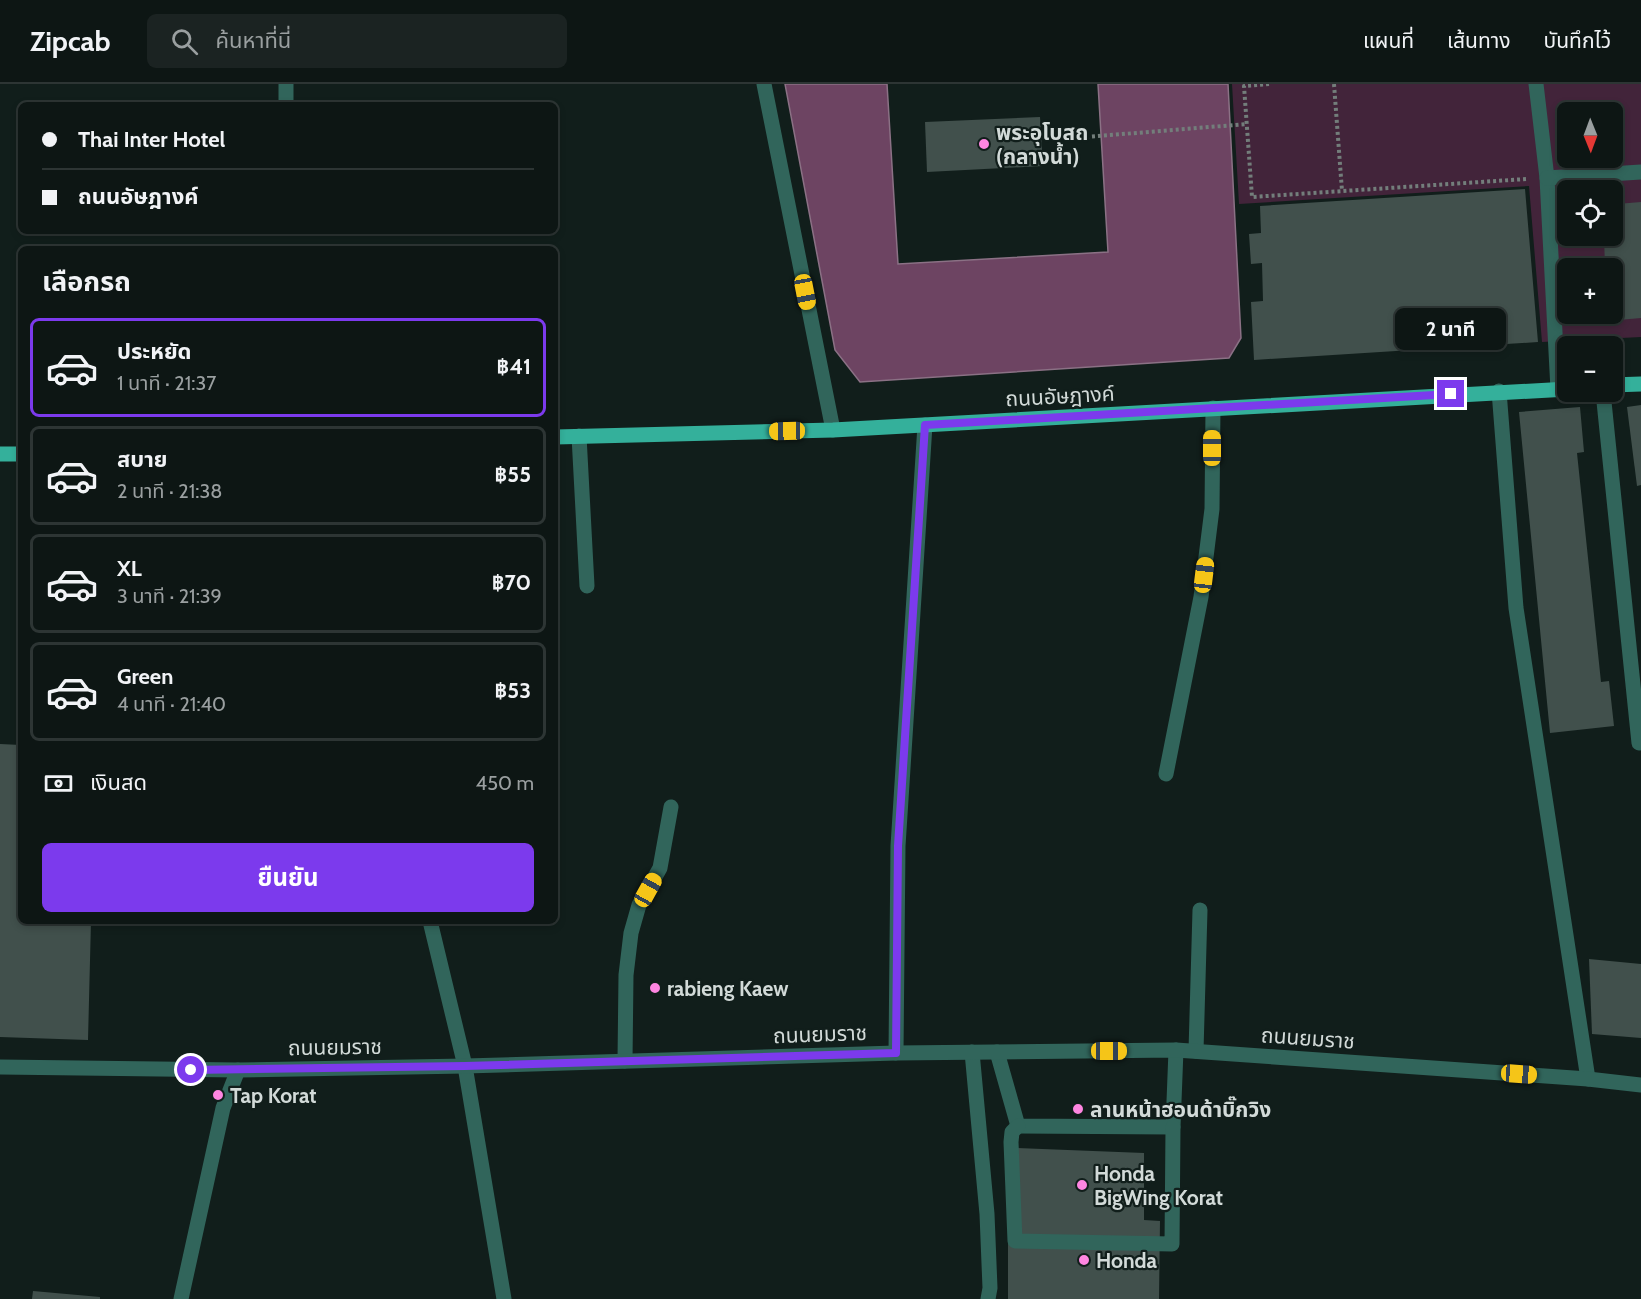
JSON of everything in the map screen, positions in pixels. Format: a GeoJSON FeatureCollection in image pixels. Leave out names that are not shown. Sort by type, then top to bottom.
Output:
{"type":"FeatureCollection","features":[{"type":"Feature","properties":{"kind":"main road"},"geometry":{"type":"LineString","coordinates":[[1623,385],[1641,384]]}},
{"type":"Feature","properties":{"kind":"main road","name":"ถนนอัษฎางค์"},"geometry":{"type":"LineString","coordinates":[[558,437],[833,430],[1557,389]]}},
{"type":"Feature","properties":{"kind":"main road"},"geometry":{"type":"LineString","coordinates":[[0,454],[18,454]]}},
{"type":"Feature","properties":{"kind":"street"},"geometry":{"type":"LineString","coordinates":[[286,84],[286,102]]}},
{"type":"Feature","properties":{"kind":"street"},"geometry":{"type":"LineString","coordinates":[[764,84],[833,430]]}},
{"type":"Feature","properties":{"kind":"street"},"geometry":{"type":"LineString","coordinates":[[1536,84],[1547,178],[1559,336]]}},
{"type":"Feature","properties":{"kind":"street"},"geometry":{"type":"LineString","coordinates":[[1547,178],[1641,172]]}},
{"type":"Feature","properties":{"kind":"street"},"geometry":{"type":"LineString","coordinates":[[1499,391],[1516,608],[1588,1079]]}},
{"type":"Feature","properties":{"kind":"street"},"geometry":{"type":"LineString","coordinates":[[1604,402],[1639,743],[1641,742]]}},
{"type":"Feature","properties":{"kind":"street"},"geometry":{"type":"LineString","coordinates":[[1166,774],[1202,597],[1212,509],[1212,408]]}},
{"type":"Feature","properties":{"kind":"street"},"geometry":{"type":"LineString","coordinates":[[896,1053],[898,846],[925,425]]}},
{"type":"Feature","properties":{"kind":"street"},"geometry":{"type":"LineString","coordinates":[[579,436],[587,586]]}},
{"type":"Feature","properties":{"kind":"street"},"geometry":{"type":"LineString","coordinates":[[625,1061],[626,975],[631,933],[639,905],[660,868],[671,807]]}},
{"type":"Feature","properties":{"kind":"street"},"geometry":{"type":"LineString","coordinates":[[1196,1051],[1200,910]]}},
{"type":"Feature","properties":{"kind":"street"},"geometry":{"type":"LineString","coordinates":[[431,924],[465,1066],[504,1299]]}},
{"type":"Feature","properties":{"kind":"street"},"geometry":{"type":"LineString","coordinates":[[1173,1127],[1018,1126],[1012,1132],[1011,1142],[1016,1240],[1172,1244],[1176,1050]]}},
{"type":"Feature","properties":{"kind":"street","name":"ถนนยมราช"},"geometry":{"type":"LineString","coordinates":[[0,1067],[238,1070],[465,1066],[896,1053],[1176,1050],[1588,1079],[1641,1085]]}},
{"type":"Feature","properties":{"kind":"street"},"geometry":{"type":"LineString","coordinates":[[972,1052],[987,1214],[990,1288],[988,1299]]}},
{"type":"Feature","properties":{"kind":"street"},"geometry":{"type":"LineString","coordinates":[[997,1052],[1018,1126]]}},
{"type":"Feature","properties":{"kind":"street"},"geometry":{"type":"LineString","coordinates":[[182,1299],[223,1108],[238,1070]]}},
{"type":"Feature","properties":{"kind":"path"},"geometry":{"type":"LineString","coordinates":[[1269,84],[1244,86],[1252,197],[1547,178]]}},
{"type":"Feature","properties":{"kind":"path"},"geometry":{"type":"LineString","coordinates":[[1334,84],[1342,191]]}},
{"type":"Feature","properties":{"kind":"path"},"geometry":{"type":"LineString","coordinates":[[1086,137],[1246,124]]}},
{"type":"Feature","properties":{"kind":"shaded area"},"geometry":{"type":"Polygon","coordinates":[[[785,84],[887,84],[898,264],[1108,252],[1098,84],[1228,84],[1241,338],[1229,358],[860,382],[835,350],[785,84]]]}},
{"type":"Feature","properties":{"kind":"shaded area"},"geometry":{"type":"Polygon","coordinates":[[[1232,84],[1641,84],[1641,337],[1557,336],[1557,341],[1542,342],[1529,186],[1239,204],[1232,84]]]}},
{"type":"Feature","properties":{"kind":"building","name":"พระอุโบสถ (กลางน้ำ)"},"geometry":{"type":"Polygon","coordinates":[[[1040,117],[1043,166],[927,172],[925,122],[1040,117]]]}},
{"type":"Feature","properties":{"kind":"building"},"geometry":{"type":"Polygon","coordinates":[[[1525,189],[1538,342],[1254,360],[1251,302],[1263,301],[1262,263],[1251,264],[1249,234],[1261,233],[1260,206],[1525,189]]]}},
{"type":"Feature","properties":{"kind":"building"},"geometry":{"type":"Polygon","coordinates":[[[1641,202],[1641,318],[1623,320],[1623,258],[1605,258],[1604,246],[1623,246],[1623,204],[1641,202]]]}},
{"type":"Feature","properties":{"kind":"building"},"geometry":{"type":"Polygon","coordinates":[[[1641,405],[1641,485],[1637,486],[1627,407],[1641,405]]]}},
{"type":"Feature","properties":{"kind":"building"},"geometry":{"type":"Polygon","coordinates":[[[1580,407],[1584,452],[1577,453],[1601,682],[1609,681],[1614,726],[1550,733],[1519,412],[1580,407]]]}},
{"type":"Feature","properties":{"kind":"building"},"geometry":{"type":"Polygon","coordinates":[[[0,744],[18,745],[18,924],[91,924],[88,1040],[0,1037],[0,744]]]}},
{"type":"Feature","properties":{"kind":"building"},"geometry":{"type":"Polygon","coordinates":[[[1589,959],[1641,964],[1641,1038],[1592,1034],[1589,959]]]}},
{"type":"Feature","properties":{"kind":"building"},"geometry":{"type":"Polygon","coordinates":[[[1017,1148],[1144,1153],[1144,1220],[1160,1221],[1159,1299],[1008,1299],[1008,1217],[1017,1148]]]}},
{"type":"Feature","properties":{"kind":"building"},"geometry":{"type":"Polygon","coordinates":[[[33,1291],[100,1297],[100,1299],[32,1299],[33,1291]]]}},
{"type":"Feature","properties":{"kind":"place","name":"พระอุโบสถ (กลางน้ำ)"},"geometry":{"type":"Point","coordinates":[984,144]}},
{"type":"Feature","properties":{"kind":"place","name":"rabieng Kaew"},"geometry":{"type":"Point","coordinates":[655,988]}},
{"type":"Feature","properties":{"kind":"place","name":"Tap Korat"},"geometry":{"type":"Point","coordinates":[218,1095]}},
{"type":"Feature","properties":{"kind":"place","name":"ลานหน้าฮอนด้าบิ๊กวิง"},"geometry":{"type":"Point","coordinates":[1078,1109]}},
{"type":"Feature","properties":{"kind":"place","name":"Honda BigWing Korat"},"geometry":{"type":"Point","coordinates":[1082,1185]}},
{"type":"Feature","properties":{"kind":"place","name":"Honda"},"geometry":{"type":"Point","coordinates":[1084,1260]}},
{"type":"Feature","properties":{"kind":"route"},"geometry":{"type":"LineString","coordinates":[[191,1070],[465,1066],[896,1053],[898,846],[925,425],[1451,394]]}}]}
